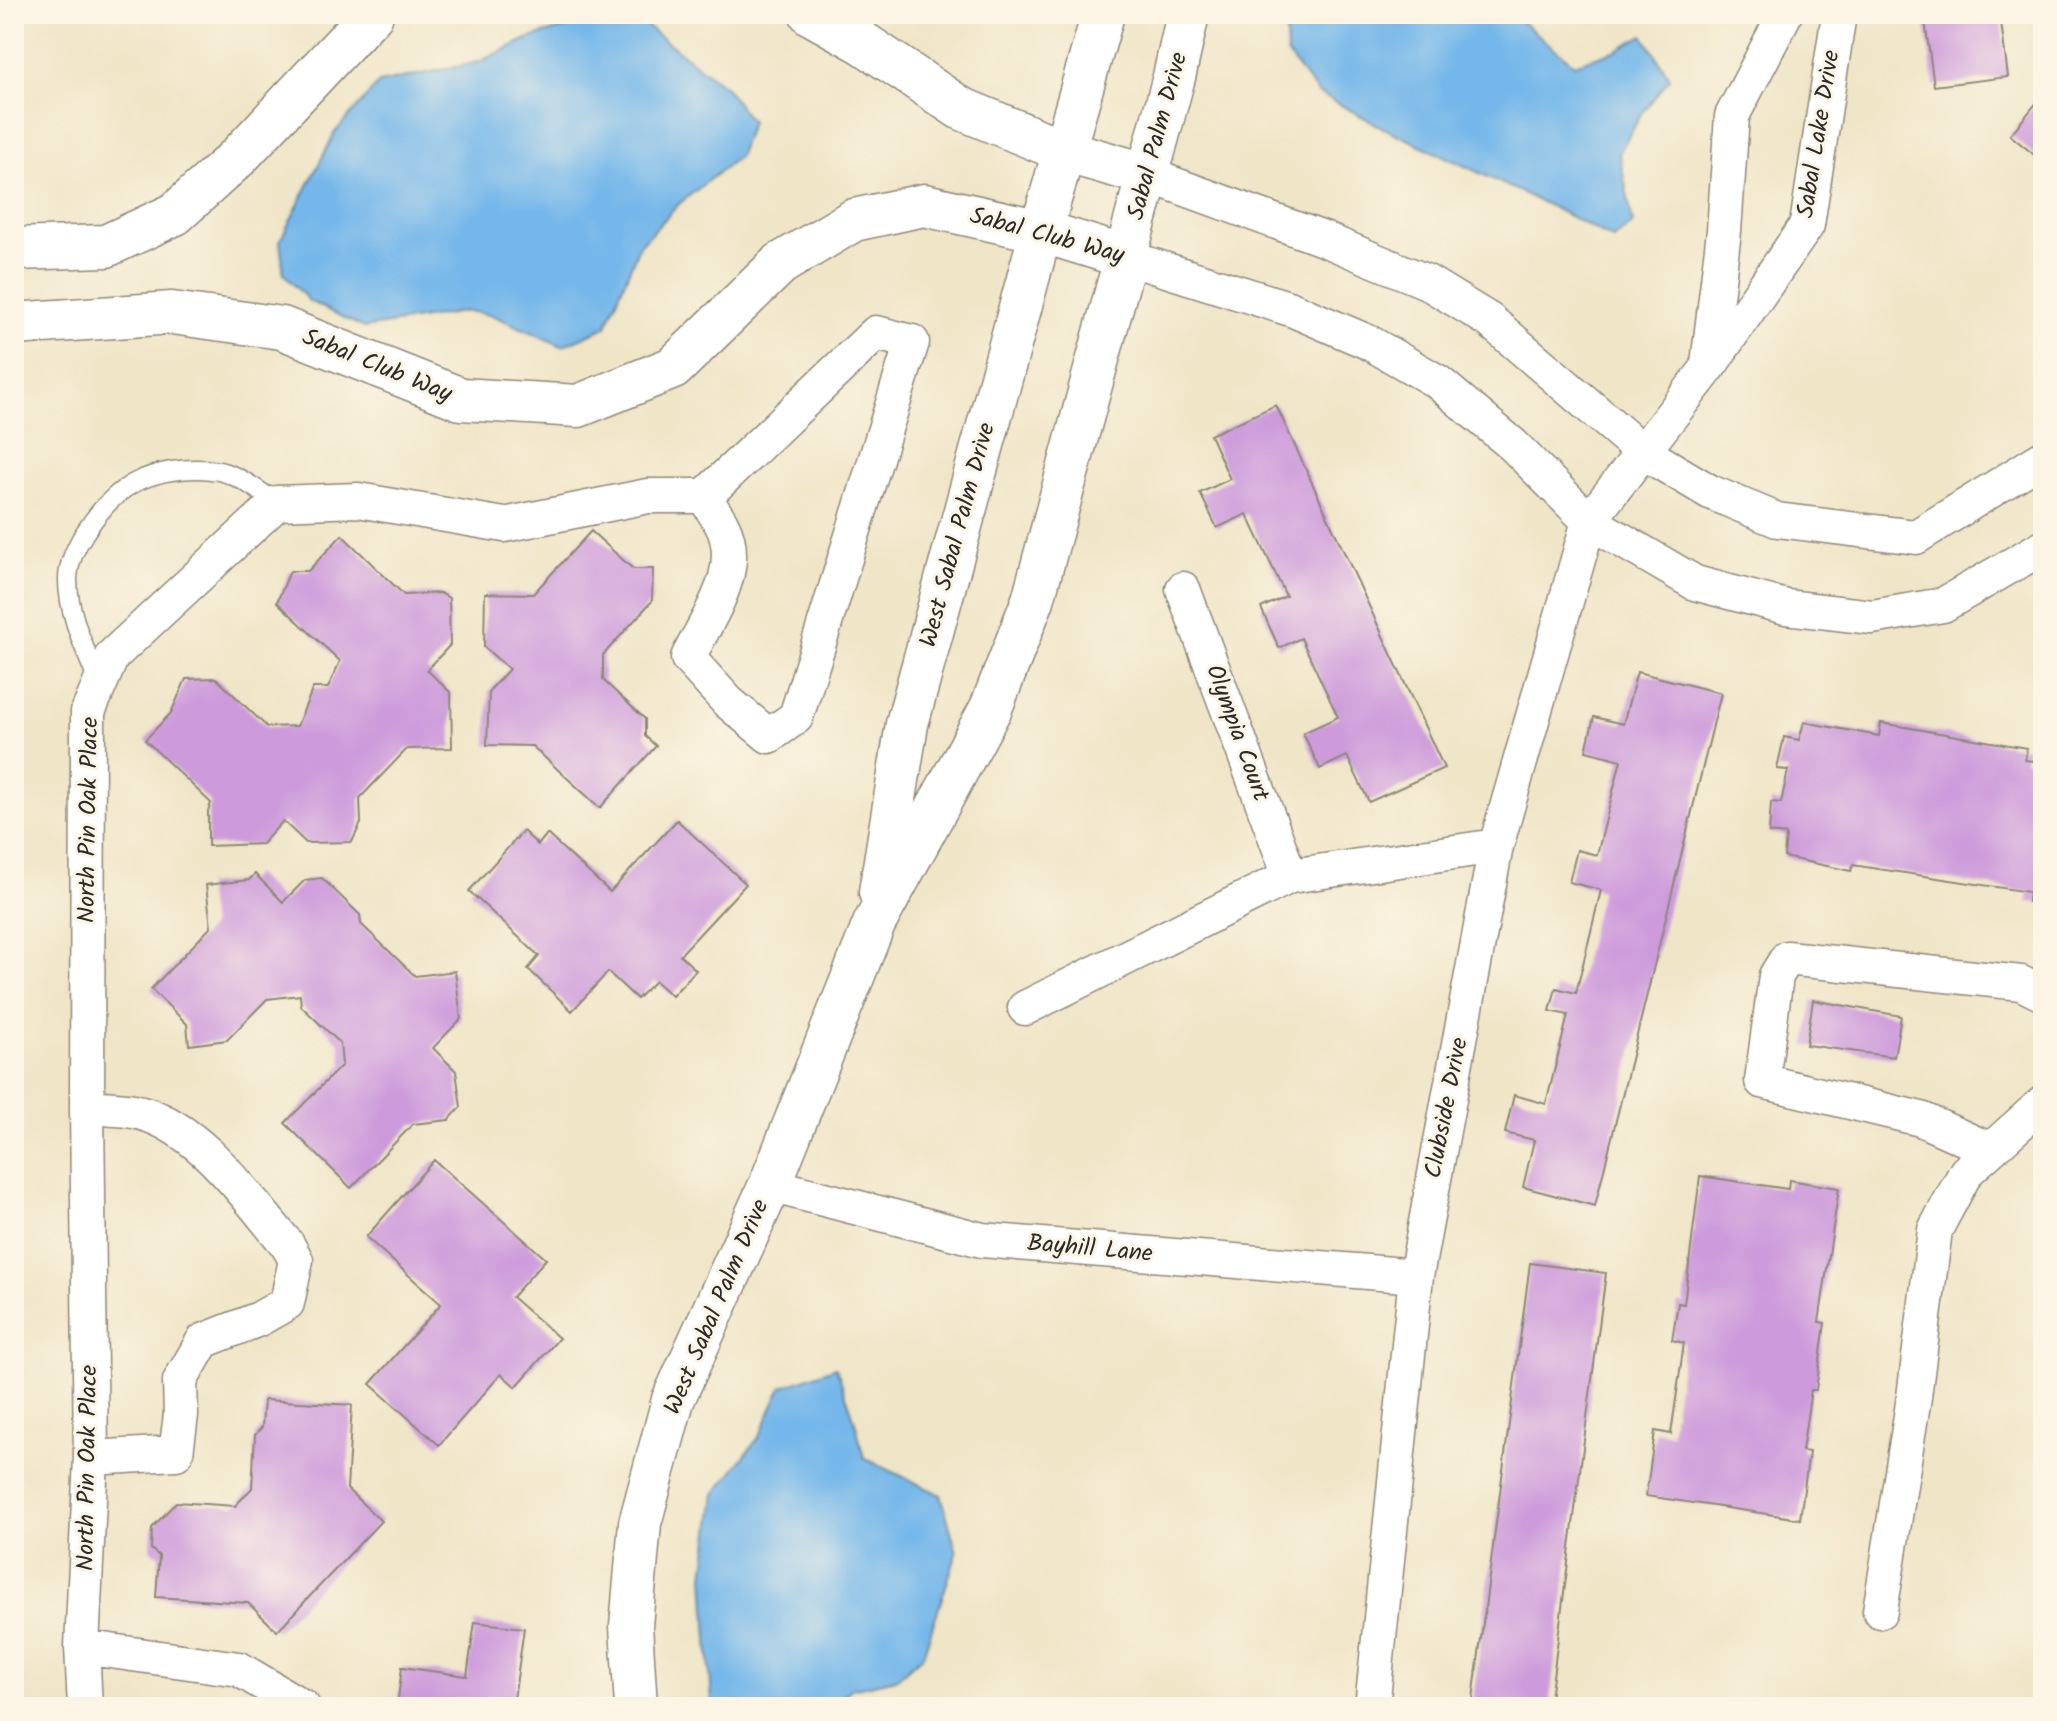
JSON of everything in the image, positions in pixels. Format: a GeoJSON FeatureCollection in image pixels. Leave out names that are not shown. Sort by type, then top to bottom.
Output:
{"type":"FeatureCollection","features":[{"type":"Feature","properties":{"kind":"street"},"geometry":{"type":"LineString","coordinates":[[14,249],[106,246],[175,214],[238,157],[372,14]]}},
{"type":"Feature","properties":{"kind":"street"},"geometry":{"type":"LineString","coordinates":[[811,14],[863,43],[960,108],[1064,151],[1148,175],[1326,240],[1427,282],[1489,320],[1643,452],[1710,492],[1777,520],[1916,537],[2043,458]]}},
{"type":"Feature","properties":{"kind":"street"},"geometry":{"type":"LineString","coordinates":[[1064,151],[1103,14]]}},
{"type":"Feature","properties":{"kind":"street","name":"Sabal Palm Drive"},"geometry":{"type":"LineString","coordinates":[[1125,257],[1188,14]]}},
{"type":"Feature","properties":{"kind":"street"},"geometry":{"type":"LineString","coordinates":[[1708,368],[1724,231],[1732,116],[1785,14]]}},
{"type":"Feature","properties":{"kind":"street","name":"Sabal Lake Drive"},"geometry":{"type":"LineString","coordinates":[[1589,521],[1708,368],[1807,225],[1839,14]]}},
{"type":"Feature","properties":{"kind":"street","name":"West Sabal Palm Drive"},"geometry":{"type":"LineString","coordinates":[[874,924],[907,724],[1064,151]]}},
{"type":"Feature","properties":{"kind":"street","name":"Sabal Club Way"},"geometry":{"type":"LineString","coordinates":[[14,324],[172,313],[282,328],[461,399],[578,406],[673,368],[780,264],[854,220],[924,205],[1041,231],[1291,309],[1370,343],[1438,382],[1513,445],[1589,521],[1695,583],[1786,607],[1872,617],[1943,605],[2043,547]]}},
{"type":"Feature","properties":{"kind":"street","name":"West Sabal Palm Drive"},"geometry":{"type":"LineString","coordinates":[[636,1707],[631,1626],[640,1523],[673,1400],[770,1185],[874,924],[991,708],[1033,600],[1125,257]]}},
{"type":"Feature","properties":{"kind":"street"},"geometry":{"type":"LineString","coordinates":[[277,503],[358,500],[504,525],[648,496],[705,496],[876,333],[912,342],[796,717],[769,736],[728,702],[688,658],[726,582],[730,556],[721,523],[705,496]]}},
{"type":"Feature","properties":{"kind":"street","name":"North Pin Oak Place"},"geometry":{"type":"LineString","coordinates":[[85,1707],[82,1647],[91,1458],[87,1107],[88,712],[112,656],[277,503]]}},
{"type":"Feature","properties":{"kind":"street","name":"Clubside Drive"},"geometry":{"type":"LineString","coordinates":[[1372,1707],[1416,1276],[1496,846],[1589,521]]}},
{"type":"Feature","properties":{"kind":"street","name":"Olympia Court"},"geometry":{"type":"LineString","coordinates":[[1183,589],[1290,876]]}},
{"type":"Feature","properties":{"kind":"street"},"geometry":{"type":"LineString","coordinates":[[1025,1008],[1290,876],[1496,846]]}},
{"type":"Feature","properties":{"kind":"street"},"geometry":{"type":"LineString","coordinates":[[1990,1150],[1921,1119],[1762,1081],[1776,976],[1787,958],[2021,983],[2043,994]]}},
{"type":"Feature","properties":{"kind":"street"},"geometry":{"type":"LineString","coordinates":[[1880,1611],[1914,1397],[1935,1230],[1966,1172],[2043,1103]]}},
{"type":"Feature","properties":{"kind":"street"},"geometry":{"type":"LineString","coordinates":[[87,1107],[142,1113],[166,1123],[205,1150],[287,1244],[296,1260],[287,1303],[259,1319],[203,1341],[180,1381],[181,1415],[176,1453],[91,1458]]}},
{"type":"Feature","properties":{"kind":"street","name":"Bayhill Lane"},"geometry":{"type":"LineString","coordinates":[[770,1185],[982,1240],[1416,1276]]}},
{"type":"Feature","properties":{"kind":"street"},"geometry":{"type":"LineString","coordinates":[[82,1647],[239,1669],[303,1707]]}},
{"type":"Feature","properties":{"kind":"lane"},"geometry":{"type":"LineString","coordinates":[[99,685],[76,626],[68,582],[71,558],[81,537],[114,499],[133,483],[164,472],[191,469],[215,470],[242,480],[277,503]]}},
{"type":"Feature","properties":{"kind":"water"},"geometry":{"type":"Polygon","coordinates":[[[612,14],[631,14],[725,87],[751,122],[738,157],[680,203],[639,246],[606,327],[562,346],[494,316],[468,311],[364,328],[309,301],[284,274],[280,241],[335,132],[379,83],[479,62],[527,39],[612,14]]]}},
{"type":"Feature","properties":{"kind":"water"},"geometry":{"type":"Polygon","coordinates":[[[1285,14],[1512,14],[1574,64],[1615,51],[1643,35],[1670,78],[1640,116],[1619,153],[1633,224],[1613,239],[1318,93],[1287,54],[1285,14]]]}},
{"type":"Feature","properties":{"kind":"water"},"geometry":{"type":"Polygon","coordinates":[[[836,1367],[864,1458],[941,1495],[957,1553],[923,1655],[896,1679],[851,1689],[832,1707],[714,1707],[704,1576],[715,1494],[759,1437],[782,1387],[836,1367]]]}},
{"type":"Feature","properties":{"kind":"building"},"geometry":{"type":"Polygon","coordinates":[[[1924,14],[2000,14],[2008,77],[1934,86],[1924,14]]]}},
{"type":"Feature","properties":{"kind":"building"},"geometry":{"type":"Polygon","coordinates":[[[2043,95],[2043,162],[2010,135],[2043,95]]]}},
{"type":"Feature","properties":{"kind":"building"},"geometry":{"type":"Polygon","coordinates":[[[1276,405],[1444,768],[1369,802],[1347,756],[1320,769],[1303,733],[1338,717],[1301,638],[1279,648],[1261,608],[1286,596],[1247,514],[1217,528],[1200,493],[1230,479],[1210,435],[1276,405]]]}},
{"type":"Feature","properties":{"kind":"building"},"geometry":{"type":"Polygon","coordinates":[[[591,531],[633,569],[653,569],[652,601],[603,655],[603,680],[645,719],[645,736],[656,746],[600,808],[532,746],[487,745],[489,691],[509,669],[484,647],[485,593],[533,594],[591,531]]]}},
{"type":"Feature","properties":{"kind":"building"},"geometry":{"type":"Polygon","coordinates":[[[342,535],[404,595],[440,593],[449,598],[450,645],[427,670],[451,693],[452,748],[407,749],[360,798],[361,823],[352,842],[306,843],[283,821],[262,844],[208,846],[208,811],[211,803],[145,740],[171,713],[186,679],[216,678],[267,727],[297,726],[313,688],[328,688],[340,661],[277,602],[290,571],[308,571],[342,535]]]}},
{"type":"Feature","properties":{"kind":"building"},"geometry":{"type":"Polygon","coordinates":[[[1637,672],[1721,693],[1595,1206],[1523,1187],[1534,1140],[1505,1133],[1514,1095],[1546,1104],[1568,1015],[1550,1011],[1556,988],[1576,993],[1601,890],[1569,882],[1577,850],[1597,855],[1621,760],[1586,751],[1594,717],[1623,724],[1637,672]]]}},
{"type":"Feature","properties":{"kind":"building"},"geometry":{"type":"Polygon","coordinates":[[[1804,722],[1879,736],[1881,723],[2027,748],[2025,760],[2043,762],[2043,904],[2028,902],[2029,892],[1853,865],[1851,871],[1784,857],[1786,835],[1769,833],[1771,802],[1781,803],[1788,770],[1777,769],[1784,737],[1799,740],[1804,722]]]}},
{"type":"Feature","properties":{"kind":"building"},"geometry":{"type":"Polygon","coordinates":[[[677,820],[746,884],[680,955],[696,970],[672,996],[655,981],[637,999],[608,972],[572,1011],[528,969],[539,956],[469,891],[523,831],[538,845],[547,834],[610,892],[677,820]]]}},
{"type":"Feature","properties":{"kind":"building"},"geometry":{"type":"Polygon","coordinates":[[[255,874],[283,902],[305,880],[322,878],[360,915],[361,924],[415,976],[455,971],[461,1019],[433,1048],[456,1071],[461,1107],[449,1120],[413,1124],[351,1188],[285,1123],[342,1065],[340,1043],[301,1006],[300,995],[267,999],[227,1040],[189,1045],[187,1024],[151,989],[211,927],[206,885],[249,880],[255,874]]]}},
{"type":"Feature","properties":{"kind":"building"},"geometry":{"type":"Polygon","coordinates":[[[1813,1000],[1901,1016],[1894,1057],[1806,1045],[1813,1000]]]}},
{"type":"Feature","properties":{"kind":"building"},"geometry":{"type":"Polygon","coordinates":[[[434,1160],[546,1259],[512,1297],[559,1338],[516,1387],[501,1374],[439,1445],[370,1384],[441,1304],[366,1237],[434,1160]]]}},
{"type":"Feature","properties":{"kind":"building"},"geometry":{"type":"Polygon","coordinates":[[[1700,1176],[1788,1189],[1789,1180],[1839,1188],[1819,1322],[1825,1323],[1816,1390],[1811,1390],[1802,1451],[1809,1452],[1800,1519],[1646,1496],[1655,1431],[1671,1434],[1684,1343],[1672,1340],[1678,1303],[1684,1304],[1700,1176]]]}},
{"type":"Feature","properties":{"kind":"building"},"geometry":{"type":"Polygon","coordinates":[[[1530,1263],[1606,1273],[1549,1707],[1472,1707],[1530,1263]]]}},
{"type":"Feature","properties":{"kind":"building"},"geometry":{"type":"Polygon","coordinates":[[[264,1400],[352,1405],[347,1489],[381,1521],[277,1631],[248,1603],[156,1597],[159,1556],[151,1549],[152,1528],[176,1502],[235,1506],[252,1488],[255,1435],[262,1427],[264,1400]]]}},
{"type":"Feature","properties":{"kind":"building"},"geometry":{"type":"Polygon","coordinates":[[[475,1622],[524,1628],[513,1707],[397,1707],[402,1667],[467,1676],[475,1622]]]}}]}
